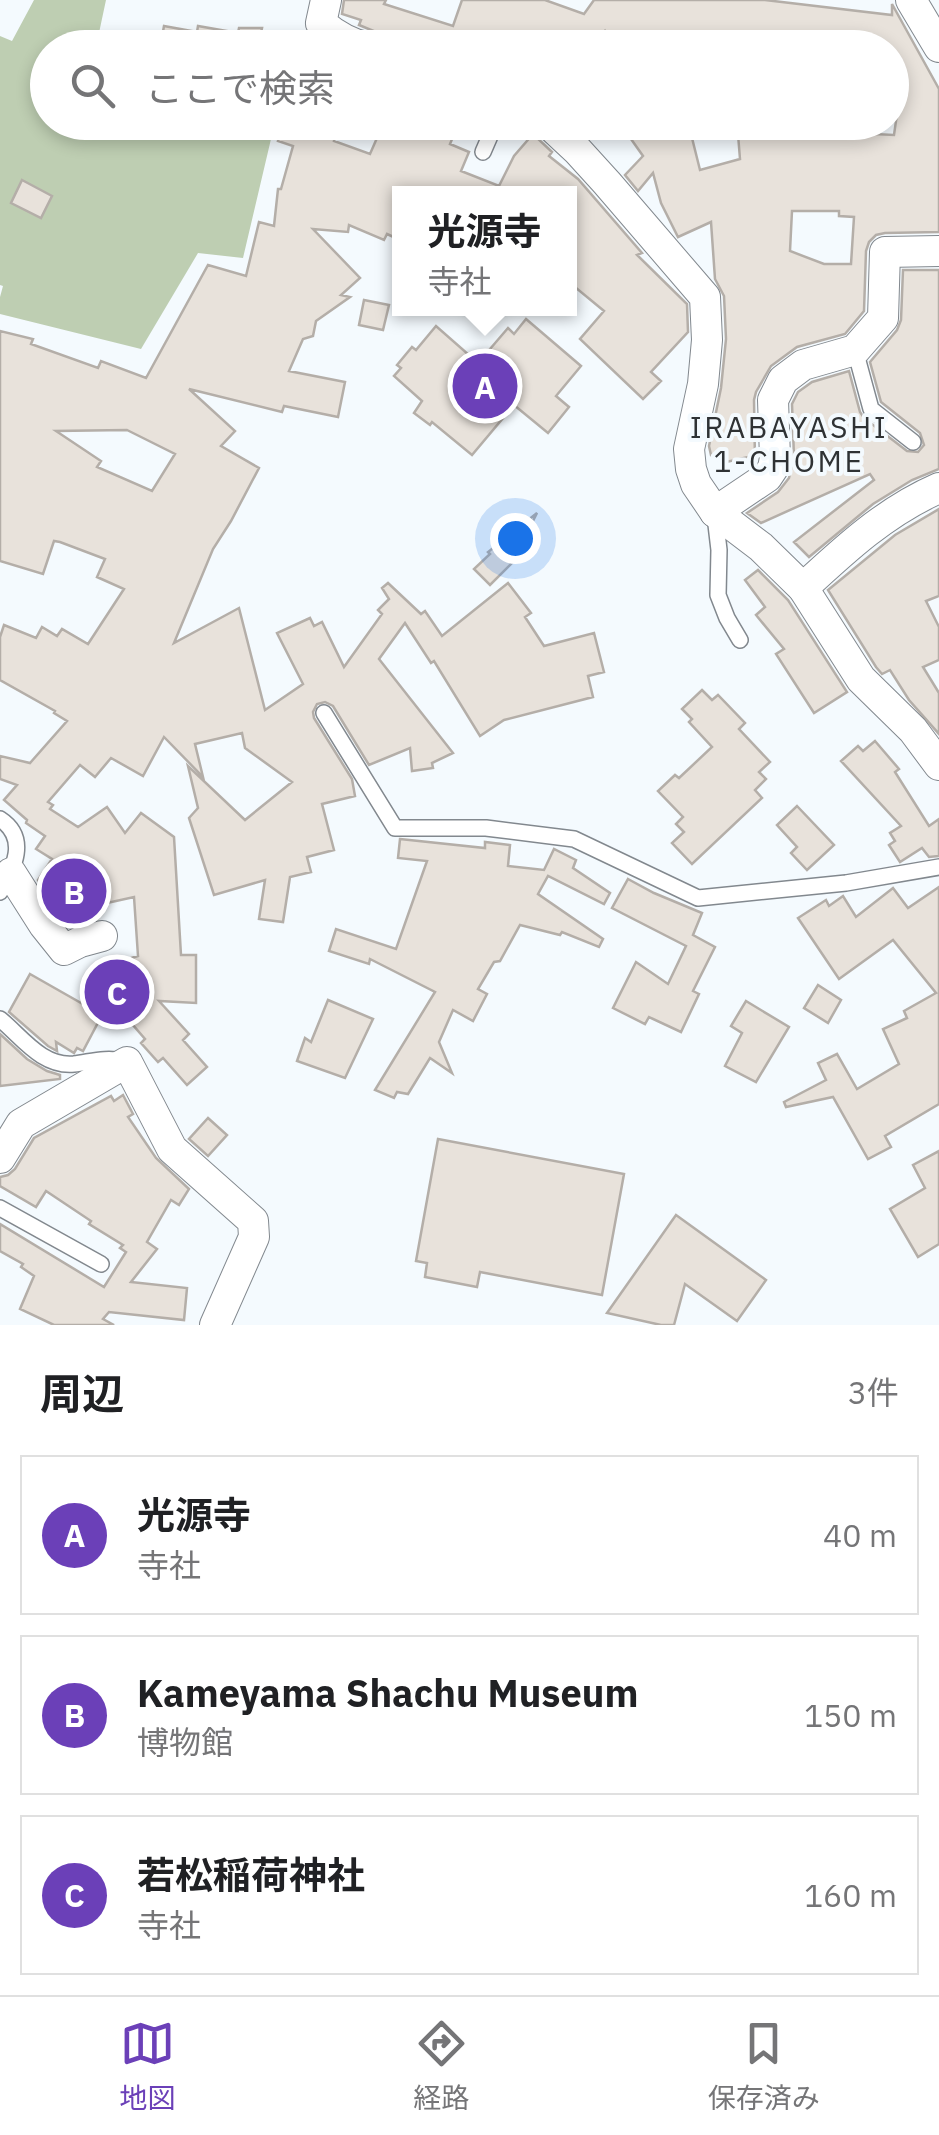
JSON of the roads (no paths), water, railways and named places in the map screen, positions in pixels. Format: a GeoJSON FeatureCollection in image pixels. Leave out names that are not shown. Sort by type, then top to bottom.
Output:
{"type":"FeatureCollection","features":[{"type":"Feature","properties":{"kind":"street"},"geometry":{"type":"LineString","coordinates":[[326,0],[321,24],[330,30]]}},
{"type":"Feature","properties":{"kind":"street"},"geometry":{"type":"LineString","coordinates":[[911,0],[939,47]]}},
{"type":"Feature","properties":{"kind":"street"},"geometry":{"type":"LineString","coordinates":[[566,140],[705,298],[703,384],[688,450],[696,484],[715,512],[803,588],[861,680],[913,730],[939,765]]}},
{"type":"Feature","properties":{"kind":"street"},"geometry":{"type":"LineString","coordinates":[[715,512],[773,468],[773,400],[783,380],[803,365],[856,350],[884,318],[886,252],[939,251]]}},
{"type":"Feature","properties":{"kind":"street"},"geometry":{"type":"LineString","coordinates":[[803,588],[854,540],[912,500],[939,488]]}},
{"type":"Feature","properties":{"kind":"street"},"geometry":{"type":"LineString","coordinates":[[6,883],[64,950],[102,936]]}},
{"type":"Feature","properties":{"kind":"street"},"geometry":{"type":"LineString","coordinates":[[0,1158],[21,1124],[126,1062],[172,1149],[254,1221],[254,1237],[215,1325]]}},
{"type":"Feature","properties":{"kind":"lane"},"geometry":{"type":"LineString","coordinates":[[484,152],[489,140]]}},
{"type":"Feature","properties":{"kind":"lane"},"geometry":{"type":"LineString","coordinates":[[856,350],[872,409],[913,442]]}},
{"type":"Feature","properties":{"kind":"lane"},"geometry":{"type":"LineString","coordinates":[[715,512],[718,595],[740,640]]}},
{"type":"Feature","properties":{"kind":"lane"},"geometry":{"type":"LineString","coordinates":[[324,713],[394,828],[486,828],[574,840],[698,898],[846,883],[939,866]]}},
{"type":"Feature","properties":{"kind":"lane"},"geometry":{"type":"LineString","coordinates":[[0,819],[13,829],[17,841],[6,883]]}},
{"type":"Feature","properties":{"kind":"lane"},"geometry":{"type":"LineString","coordinates":[[0,1018],[45,1060],[69,1064],[96,1059],[126,1062]]}},
{"type":"Feature","properties":{"kind":"lane"},"geometry":{"type":"LineString","coordinates":[[0,1208],[101,1264]]}},
{"type":"Feature","properties":{"kind":"place","name":"光源寺"},"geometry":{"type":"Point","coordinates":[485,386]}},
{"type":"Feature","properties":{"kind":"place","name":"Kameyama Shachu Museum"},"geometry":{"type":"Point","coordinates":[74,891]}},
{"type":"Feature","properties":{"kind":"place","name":"若松稲荷神社"},"geometry":{"type":"Point","coordinates":[117,992]}},
{"type":"Feature","properties":{"kind":"district","name":"IRABAYASHI 1-CHOME"},"geometry":{"type":"Point","coordinates":[789,443]}}]}
